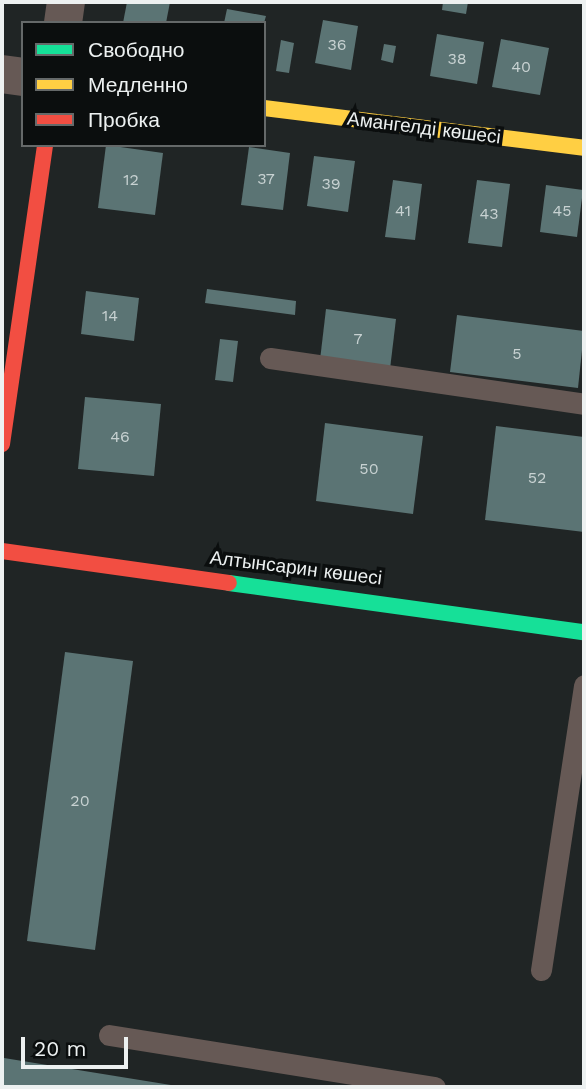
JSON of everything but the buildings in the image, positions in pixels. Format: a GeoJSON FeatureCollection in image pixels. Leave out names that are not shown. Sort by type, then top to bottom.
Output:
{"type":"FeatureCollection","features":[{"type":"Feature","properties":{"kind":"street"},"geometry":{"type":"LineString","coordinates":[[63,21],[66,2]]}},
{"type":"Feature","properties":{"kind":"street"},"geometry":{"type":"LineString","coordinates":[[2,74],[21,77]]}},
{"type":"Feature","properties":{"kind":"street","name":"Амангелді көшесі"},"geometry":{"type":"LineString","coordinates":[[266,108],[584,148]]}},
{"type":"Feature","properties":{"kind":"street"},"geometry":{"type":"LineString","coordinates":[[2,444],[45,147]]}},
{"type":"Feature","properties":{"kind":"street","name":"Алтынсарин көшесі"},"geometry":{"type":"LineString","coordinates":[[2,551],[584,632]]}},
{"type":"Feature","properties":{"kind":"lane"},"geometry":{"type":"LineString","coordinates":[[271,358],[584,404]]}},
{"type":"Feature","properties":{"kind":"lane"},"geometry":{"type":"LineString","coordinates":[[541,970],[584,685]]}},
{"type":"Feature","properties":{"kind":"lane"},"geometry":{"type":"LineString","coordinates":[[109,1035],[435,1087]]}},
{"type":"Feature","properties":{"kind":"traffic: fast"},"geometry":{"type":"LineString","coordinates":[[229,583],[584,632]]}},
{"type":"Feature","properties":{"kind":"traffic: slow"},"geometry":{"type":"LineString","coordinates":[[266,108],[584,148]]}},
{"type":"Feature","properties":{"kind":"traffic: jam"},"geometry":{"type":"LineString","coordinates":[[2,444],[45,147]]}},
{"type":"Feature","properties":{"kind":"traffic: jam"},"geometry":{"type":"LineString","coordinates":[[2,551],[229,583]]}}]}
